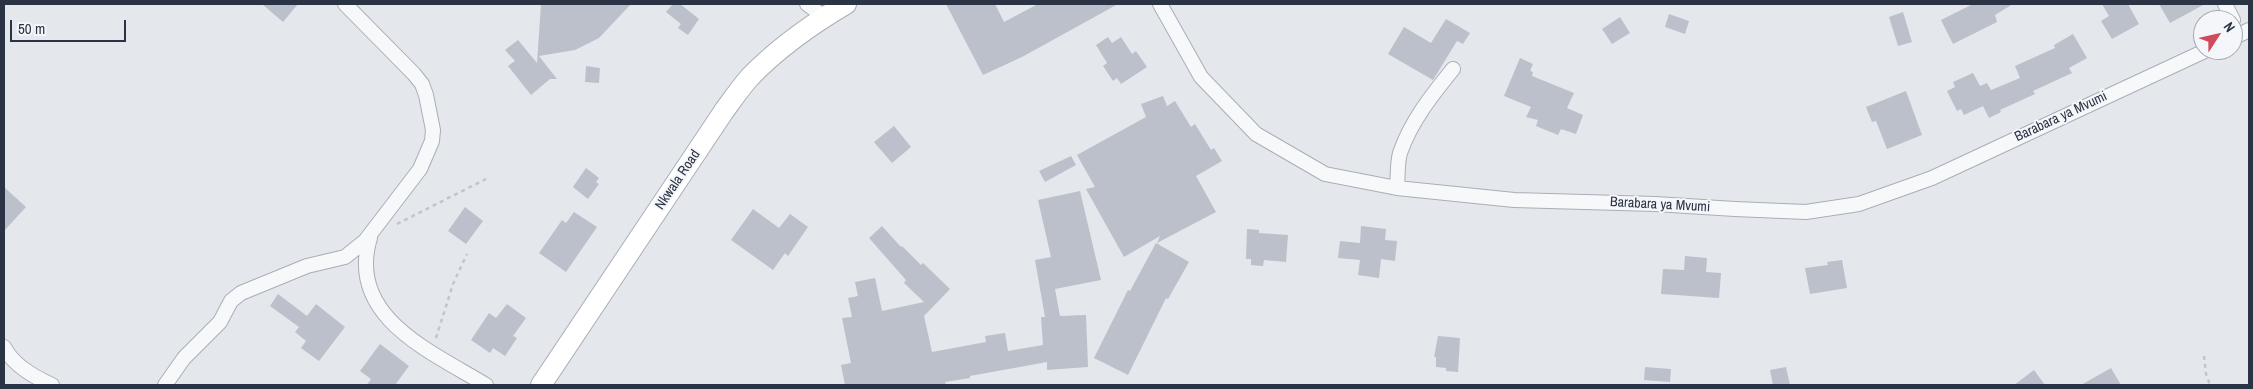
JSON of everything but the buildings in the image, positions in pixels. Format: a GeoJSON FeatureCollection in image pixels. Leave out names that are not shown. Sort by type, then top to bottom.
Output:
{"type":"FeatureCollection","features":[{"type":"Feature","properties":{"kind":"street"},"geometry":{"type":"LineString","coordinates":[[165,385],[184,358],[220,322],[231,301],[241,293],[307,266],[345,257],[365,240],[420,169],[429,149],[432,130],[422,84],[345,4]]}},
{"type":"Feature","properties":{"kind":"street"},"geometry":{"type":"LineString","coordinates":[[808,4],[824,16]]}},
{"type":"Feature","properties":{"kind":"street","name":"Nkwala Road"},"geometry":{"type":"LineString","coordinates":[[541,385],[724,111],[749,78],[770,58],[824,16],[846,4]]}},
{"type":"Feature","properties":{"kind":"street","name":"Barabara ya Mvumi"},"geometry":{"type":"LineString","coordinates":[[1160,4],[1201,77],[1256,134],[1325,174],[1397,188],[1514,200],[1655,204],[1735,210],[1806,212],[1859,204],[1932,178],[2193,57]]}},
{"type":"Feature","properties":{"kind":"street"},"geometry":{"type":"LineString","coordinates":[[1397,188],[1400,154],[1409,132],[1422,108],[1453,69]]}},
{"type":"Feature","properties":{"kind":"street"},"geometry":{"type":"LineString","coordinates":[[370,238],[365,253],[367,279],[378,306],[393,325],[432,354],[486,385]]}},
{"type":"Feature","properties":{"kind":"street"},"geometry":{"type":"LineString","coordinates":[[4,347],[8,355],[34,377],[52,385]]}},
{"type":"Feature","properties":{"kind":"path"},"geometry":{"type":"LineString","coordinates":[[396,224],[486,179]]}},
{"type":"Feature","properties":{"kind":"path"},"geometry":{"type":"LineString","coordinates":[[432,354],[442,313],[468,254]]}},
{"type":"Feature","properties":{"kind":"path"},"geometry":{"type":"LineString","coordinates":[[2204,356],[2206,374],[2210,385]]}}]}
